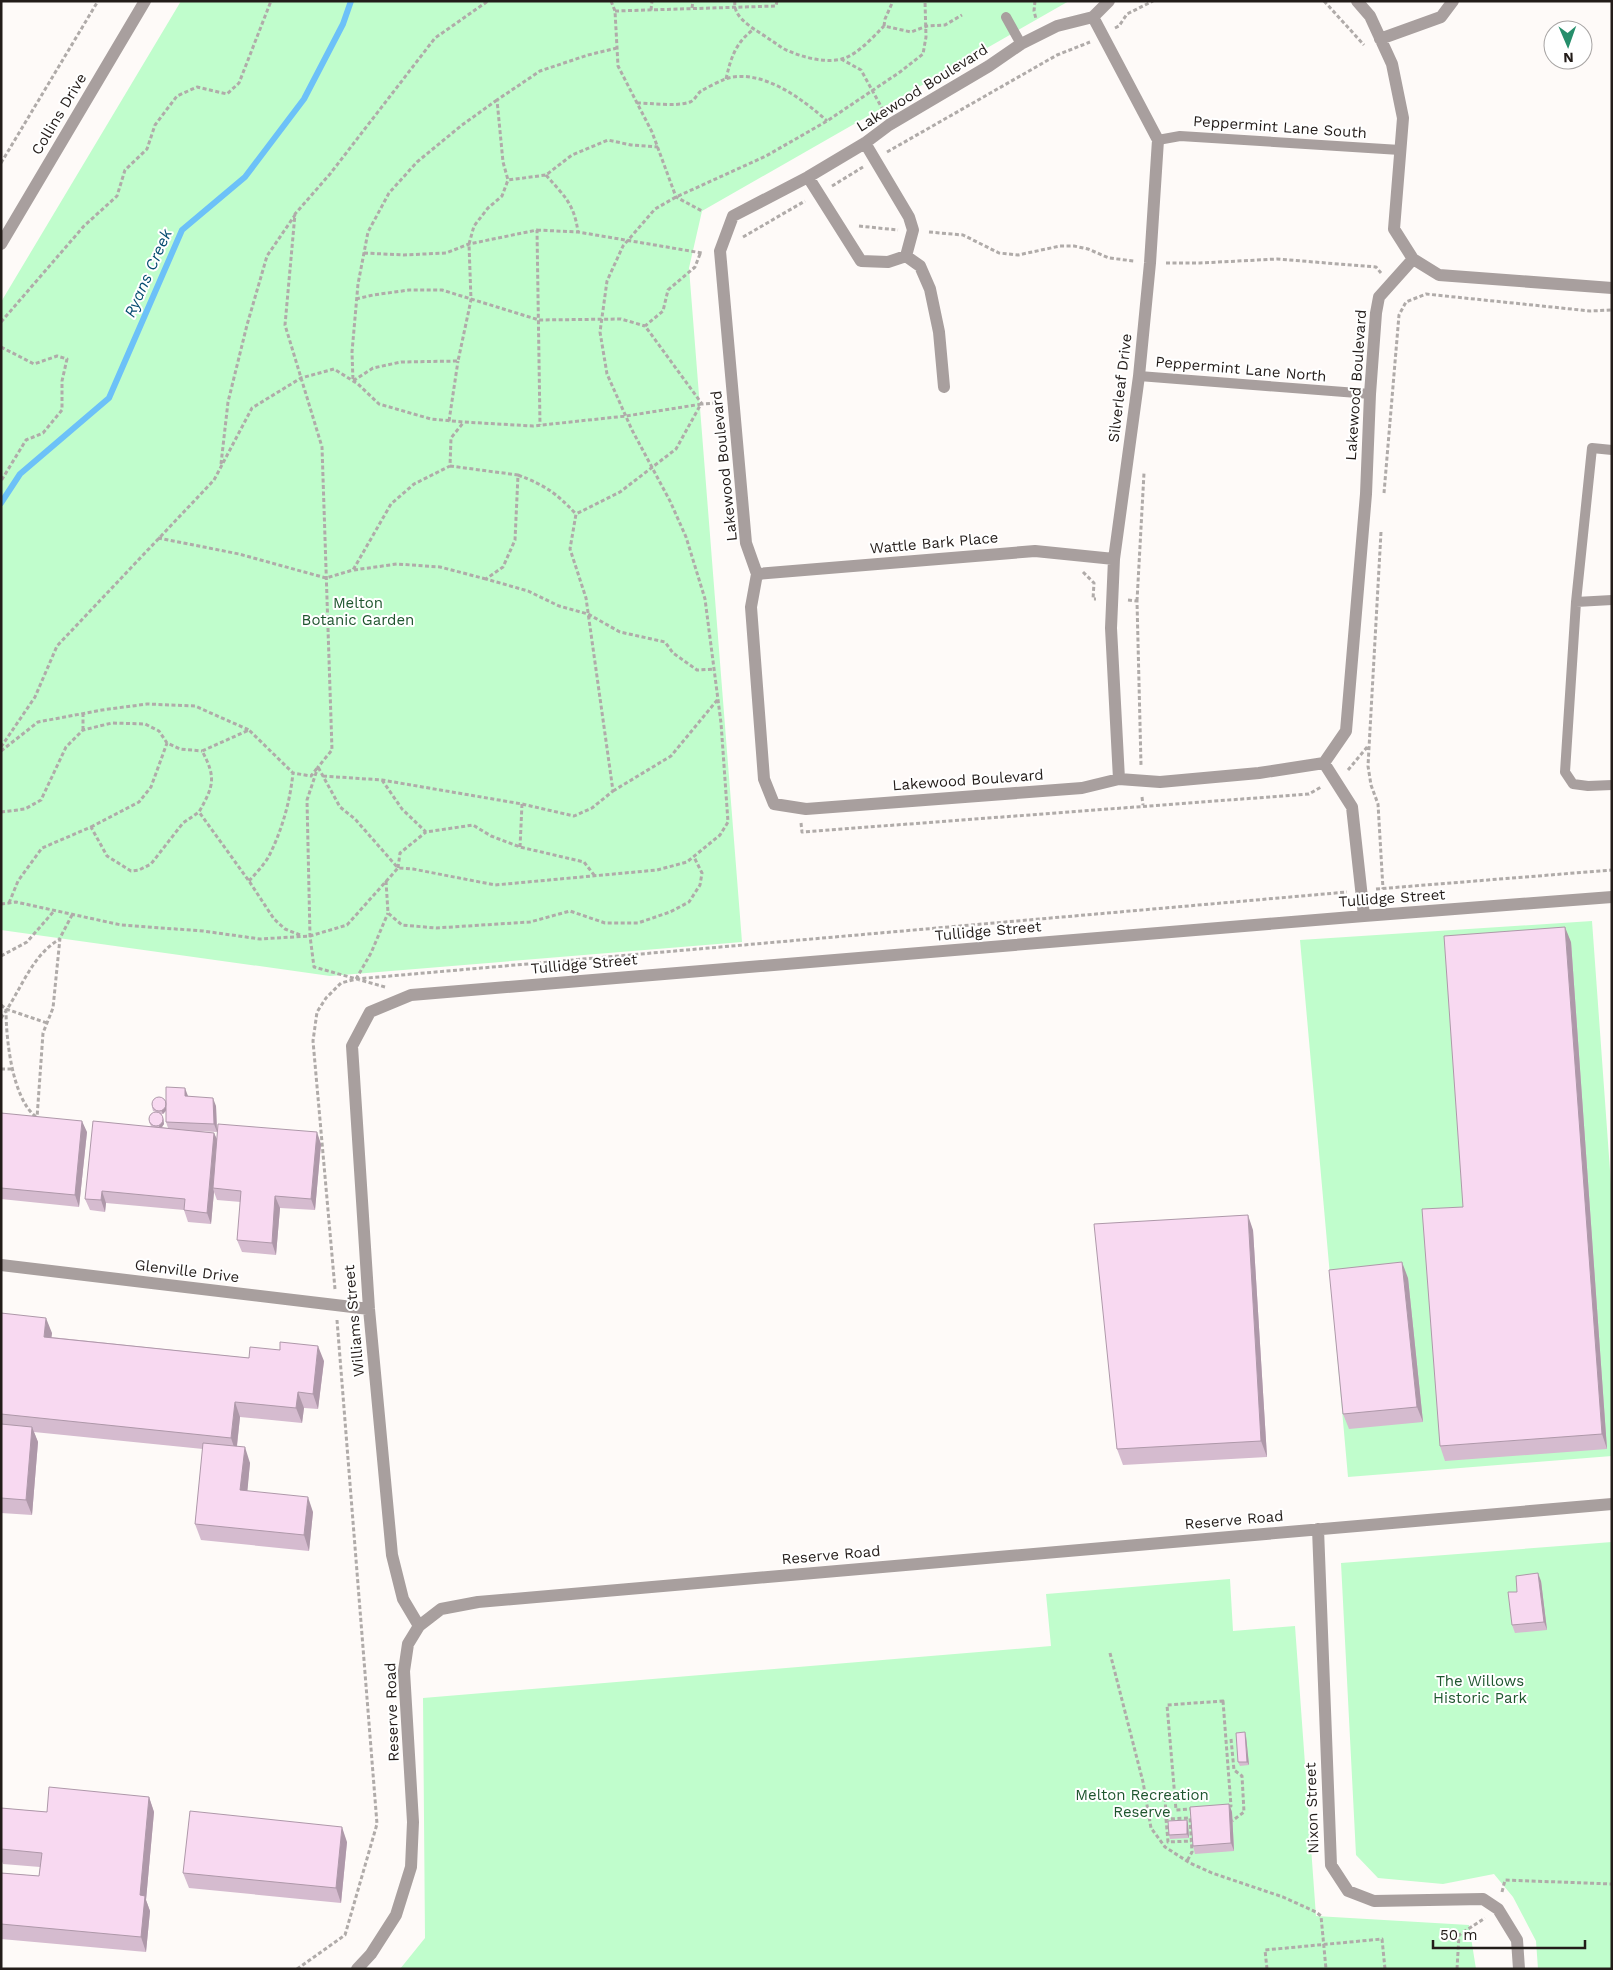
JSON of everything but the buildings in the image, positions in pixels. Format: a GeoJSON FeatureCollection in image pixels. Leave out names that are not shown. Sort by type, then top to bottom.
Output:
{"type":"FeatureCollection","features":[{"type":"Feature","properties":{"kind":"street","name":"Collins Drive"},"geometry":{"type":"LineString","coordinates":[[1,244],[145,1]]}},
{"type":"Feature","properties":{"kind":"street"},"geometry":{"type":"LineString","coordinates":[[1109,1],[1093,17],[1158,140]]}},
{"type":"Feature","properties":{"kind":"street"},"geometry":{"type":"LineString","coordinates":[[1356,1],[1370,16],[1392,64],[1402,118],[1394,229],[1413,259],[1439,275],[1612,288]]}},
{"type":"Feature","properties":{"kind":"street"},"geometry":{"type":"LineString","coordinates":[[1380,39],[1441,17],[1453,1]]}},
{"type":"Feature","properties":{"kind":"street","name":"Lakewood Boulevard"},"geometry":{"type":"LineString","coordinates":[[1093,17],[1057,26],[1021,44],[989,66],[889,124],[866,143],[808,177],[733,216],[720,251],[746,543],[757,574],[751,607],[764,779],[774,804],[800,808],[1082,788],[1119,779],[1160,782],[1249,774],[1324,762],[1346,731],[1366,494],[1370,394],[1379,297],[1413,259]]}},
{"type":"Feature","properties":{"kind":"street","name":"Silverleaf Drive"},"geometry":{"type":"LineString","coordinates":[[1119,779],[1111,628],[1114,559],[1139,376],[1150,263],[1158,140]]}},
{"type":"Feature","properties":{"kind":"street"},"geometry":{"type":"LineString","coordinates":[[866,143],[909,217],[913,230],[906,256]]}},
{"type":"Feature","properties":{"kind":"street"},"geometry":{"type":"LineString","coordinates":[[808,177],[861,261],[888,262],[906,256]]}},
{"type":"Feature","properties":{"kind":"street"},"geometry":{"type":"LineString","coordinates":[[906,256],[920,266],[930,289],[939,332],[944,387]]}},
{"type":"Feature","properties":{"kind":"street","name":"Wattle Bark Place"},"geometry":{"type":"LineString","coordinates":[[757,574],[1035,551],[1114,559]]}},
{"type":"Feature","properties":{"kind":"street"},"geometry":{"type":"LineString","coordinates":[[1324,762],[1352,807],[1364,916]]}},
{"type":"Feature","properties":{"kind":"street","name":"Tullidge Street"},"geometry":{"type":"LineString","coordinates":[[370,1012],[411,995],[1612,897]]}},
{"type":"Feature","properties":{"kind":"street","name":"Williams Street"},"geometry":{"type":"LineString","coordinates":[[370,1012],[352,1046],[368,1308],[392,1555],[403,1598],[420,1626]]}},
{"type":"Feature","properties":{"kind":"street","name":"Glenville Drive"},"geometry":{"type":"LineString","coordinates":[[1,1265],[368,1308]]}},
{"type":"Feature","properties":{"kind":"street","name":"Reserve Road"},"geometry":{"type":"LineString","coordinates":[[357,1969],[371,1954],[396,1915],[411,1867],[413,1822],[404,1671],[408,1644],[420,1626],[442,1609],[478,1602],[1612,1504]]}},
{"type":"Feature","properties":{"kind":"street","name":"Nixon Street"},"geometry":{"type":"LineString","coordinates":[[1318,1529],[1331,1865],[1348,1891],[1374,1901],[1483,1899],[1498,1909]]}},
{"type":"Feature","properties":{"kind":"street"},"geometry":{"type":"LineString","coordinates":[[1498,1909],[1517,1940],[1519,1969]]}},
{"type":"Feature","properties":{"kind":"lane"},"geometry":{"type":"LineString","coordinates":[[1006,17],[1021,44]]}},
{"type":"Feature","properties":{"kind":"lane","name":"Peppermint Lane South"},"geometry":{"type":"LineString","coordinates":[[1158,140],[1180,136],[1400,150]]}},
{"type":"Feature","properties":{"kind":"lane","name":"Peppermint Lane North"},"geometry":{"type":"LineString","coordinates":[[1139,376],[1370,394]]}},
{"type":"Feature","properties":{"kind":"lane"},"geometry":{"type":"LineString","coordinates":[[1612,450],[1592,448],[1576,602],[1565,772],[1573,784],[1588,786],[1612,785]]}},
{"type":"Feature","properties":{"kind":"lane"},"geometry":{"type":"LineString","coordinates":[[1576,602],[1612,600]]}},
{"type":"Feature","properties":{"kind":"path"},"geometry":{"type":"LineString","coordinates":[[1,163],[98,1]]}},
{"type":"Feature","properties":{"kind":"path"},"geometry":{"type":"LineString","coordinates":[[1,322],[84,226],[117,196],[124,170],[147,149],[155,125],[177,96],[197,87],[227,94],[239,83],[271,1]]}},
{"type":"Feature","properties":{"kind":"path"},"geometry":{"type":"LineString","coordinates":[[221,466],[228,402],[247,325],[267,256],[295,214],[330,174],[435,38],[488,1]]}},
{"type":"Feature","properties":{"kind":"path"},"geometry":{"type":"LineString","coordinates":[[611,1],[616,11],[618,66],[658,147],[676,197],[702,211]]}},
{"type":"Feature","properties":{"kind":"path"},"geometry":{"type":"LineString","coordinates":[[652,1],[652,10]]}},
{"type":"Feature","properties":{"kind":"path"},"geometry":{"type":"LineString","coordinates":[[692,8],[693,1]]}},
{"type":"Feature","properties":{"kind":"path"},"geometry":{"type":"LineString","coordinates":[[735,1],[735,7],[747,25],[787,51],[808,58],[826,60],[845,58],[868,42],[884,26],[884,19],[893,1]]}},
{"type":"Feature","properties":{"kind":"path"},"geometry":{"type":"LineString","coordinates":[[616,11],[776,6],[777,1]]}},
{"type":"Feature","properties":{"kind":"path"},"geometry":{"type":"LineString","coordinates":[[318,766],[340,807],[355,819],[398,868],[413,869],[495,885],[656,870],[687,862],[720,835],[728,822],[715,669],[705,599],[682,528],[626,416],[608,374],[600,332],[607,281],[623,246],[655,209],[676,197],[766,156],[827,121],[923,54],[926,26],[925,1]]}},
{"type":"Feature","properties":{"kind":"path"},"geometry":{"type":"LineString","coordinates":[[1324,1],[1364,46],[1380,39]]}},
{"type":"Feature","properties":{"kind":"path"},"geometry":{"type":"LineString","coordinates":[[884,26],[911,32],[926,26],[945,25],[962,15]]}},
{"type":"Feature","properties":{"kind":"path"},"geometry":{"type":"LineString","coordinates":[[726,79],[730,60],[742,38],[754,29]]}},
{"type":"Feature","properties":{"kind":"path"},"geometry":{"type":"LineString","coordinates":[[353,381],[352,352],[356,299],[368,232],[389,193],[417,162],[462,124],[540,71],[588,55],[617,48]]}},
{"type":"Feature","properties":{"kind":"path"},"geometry":{"type":"LineString","coordinates":[[839,58],[861,70],[889,124]]}},
{"type":"Feature","properties":{"kind":"path"},"geometry":{"type":"LineString","coordinates":[[637,102],[680,104],[691,101],[702,91],[726,79],[739,77],[762,79],[786,90],[808,104],[827,121]]}},
{"type":"Feature","properties":{"kind":"path"},"geometry":{"type":"LineString","coordinates":[[449,421],[458,361],[471,300],[469,244],[474,226],[488,208],[502,196],[508,180],[503,162],[497,100]]}},
{"type":"Feature","properties":{"kind":"path"},"geometry":{"type":"LineString","coordinates":[[508,180],[546,175],[572,155],[608,140],[631,145],[658,147]]}},
{"type":"Feature","properties":{"kind":"path"},"geometry":{"type":"LineString","coordinates":[[546,175],[570,204],[576,215],[578,232]]}},
{"type":"Feature","properties":{"kind":"path"},"geometry":{"type":"LineString","coordinates":[[835,184],[839,192]]}},
{"type":"Feature","properties":{"kind":"path"},"geometry":{"type":"LineString","coordinates":[[1,751],[38,722],[83,713],[147,704],[195,706],[248,730],[293,774],[312,776],[332,750],[322,447],[285,325],[295,214]]}},
{"type":"Feature","properties":{"kind":"path"},"geometry":{"type":"LineString","coordinates":[[856,226],[913,230]]}},
{"type":"Feature","properties":{"kind":"path"},"geometry":{"type":"LineString","coordinates":[[364,253],[404,255],[446,253],[469,244],[537,230],[578,232],[700,254],[720,251]]}},
{"type":"Feature","properties":{"kind":"path"},"geometry":{"type":"LineString","coordinates":[[537,230],[540,425]]}},
{"type":"Feature","properties":{"kind":"path"},"geometry":{"type":"LineString","coordinates":[[645,326],[663,311],[668,290],[696,267],[700,254]]}},
{"type":"Feature","properties":{"kind":"path"},"geometry":{"type":"LineString","coordinates":[[356,299],[409,290],[442,290],[538,320],[621,319],[645,326],[702,404]]}},
{"type":"Feature","properties":{"kind":"path"},"geometry":{"type":"LineString","coordinates":[[1384,500],[1399,315],[1406,302],[1426,294],[1590,311],[1612,310]]}},
{"type":"Feature","properties":{"kind":"path"},"geometry":{"type":"LineString","coordinates":[[1,347],[34,364],[57,356],[67,359],[62,381],[62,410],[43,433],[26,440],[1,482]]}},
{"type":"Feature","properties":{"kind":"path"},"geometry":{"type":"LineString","coordinates":[[353,381],[373,368],[401,362],[458,361]]}},
{"type":"Feature","properties":{"kind":"path"},"geometry":{"type":"LineString","coordinates":[[1,747],[35,697],[58,646],[214,480],[252,408],[301,378],[334,369],[353,381],[379,404],[431,419],[463,422],[540,425],[626,416],[702,404],[734,402]]}},
{"type":"Feature","properties":{"kind":"path"},"geometry":{"type":"LineString","coordinates":[[576,514],[620,492],[676,448],[702,404]]}},
{"type":"Feature","properties":{"kind":"path"},"geometry":{"type":"LineString","coordinates":[[450,466],[451,438],[463,422]]}},
{"type":"Feature","properties":{"kind":"path"},"geometry":{"type":"LineString","coordinates":[[353,570],[391,504],[414,484],[450,466],[518,475],[540,484],[558,495],[576,514]]}},
{"type":"Feature","properties":{"kind":"path"},"geometry":{"type":"LineString","coordinates":[[486,579],[503,567],[515,540],[518,475]]}},
{"type":"Feature","properties":{"kind":"path"},"geometry":{"type":"LineString","coordinates":[[576,514],[570,549],[586,598],[613,791]]}},
{"type":"Feature","properties":{"kind":"path"},"geometry":{"type":"LineString","coordinates":[[1381,530],[1368,766],[1371,785],[1378,804],[1383,889]]}},
{"type":"Feature","properties":{"kind":"path"},"geometry":{"type":"LineString","coordinates":[[158,538],[239,554],[326,578],[353,570],[397,564],[440,567],[528,591],[559,606],[588,614],[620,632],[665,642],[673,653],[697,670],[715,669]]}},
{"type":"Feature","properties":{"kind":"path"},"geometry":{"type":"LineString","coordinates":[[1080,570],[1094,583],[1093,598],[1137,601],[1143,805]]}},
{"type":"Feature","properties":{"kind":"path"},"geometry":{"type":"LineString","coordinates":[[323,776],[382,780],[522,804],[574,816],[592,808],[613,791],[671,756],[718,699]]}},
{"type":"Feature","properties":{"kind":"path"},"geometry":{"type":"LineString","coordinates":[[83,713],[83,730]]}},
{"type":"Feature","properties":{"kind":"path"},"geometry":{"type":"LineString","coordinates":[[1,812],[25,809],[40,800],[66,747],[83,730],[112,723],[145,724],[159,731],[167,743],[180,749],[202,751],[248,730]]}},
{"type":"Feature","properties":{"kind":"path"},"geometry":{"type":"LineString","coordinates":[[9,903],[18,881],[42,848],[139,802],[151,786],[167,743]]}},
{"type":"Feature","properties":{"kind":"path"},"geometry":{"type":"LineString","coordinates":[[800,808],[802,832],[1309,794],[1350,769],[1368,746]]}},
{"type":"Feature","properties":{"kind":"path"},"geometry":{"type":"LineString","coordinates":[[91,826],[107,856],[131,871],[139,870],[151,864],[183,823],[199,812],[211,792],[212,774],[210,764],[202,751]]}},
{"type":"Feature","properties":{"kind":"path"},"geometry":{"type":"LineString","coordinates":[[318,766],[307,800],[310,936],[314,967],[411,995]]}},
{"type":"Feature","properties":{"kind":"path"},"geometry":{"type":"LineString","coordinates":[[250,881],[268,858],[279,832],[290,802],[293,774]]}},
{"type":"Feature","properties":{"kind":"path"},"geometry":{"type":"LineString","coordinates":[[382,780],[402,809],[426,832]]}},
{"type":"Feature","properties":{"kind":"path"},"geometry":{"type":"LineString","coordinates":[[520,847],[522,804]]}},
{"type":"Feature","properties":{"kind":"path"},"geometry":{"type":"LineString","coordinates":[[199,812],[250,881],[274,919],[284,929],[304,936]]}},
{"type":"Feature","properties":{"kind":"path"},"geometry":{"type":"LineString","coordinates":[[1,904],[16,902],[54,912],[120,925],[203,931],[260,938],[310,936],[346,925],[398,868],[400,853],[426,832],[473,825],[491,836],[520,847],[584,862],[595,875]]}},
{"type":"Feature","properties":{"kind":"path"},"geometry":{"type":"LineString","coordinates":[[388,913],[402,925],[436,928],[530,922],[570,911],[605,923],[638,923],[670,912],[689,902],[700,885],[702,873],[694,857]]}},
{"type":"Feature","properties":{"kind":"path"},"geometry":{"type":"LineString","coordinates":[[297,1969],[345,1935],[377,1824],[313,1041],[317,1012],[326,998],[341,983],[356,979],[1612,870]]}},
{"type":"Feature","properties":{"kind":"path"},"geometry":{"type":"LineString","coordinates":[[356,979],[371,953],[388,913],[386,881]]}},
{"type":"Feature","properties":{"kind":"path"},"geometry":{"type":"LineString","coordinates":[[1,956],[27,942],[54,912]]}},
{"type":"Feature","properties":{"kind":"path"},"geometry":{"type":"LineString","coordinates":[[36,1118],[43,1033],[53,1008],[60,938],[72,915]]}},
{"type":"Feature","properties":{"kind":"path"},"geometry":{"type":"LineString","coordinates":[[1,1018],[43,953],[52,943],[60,938]]}},
{"type":"Feature","properties":{"kind":"path"},"geometry":{"type":"LineString","coordinates":[[1,1006],[47,1023]]}},
{"type":"Feature","properties":{"kind":"path"},"geometry":{"type":"LineString","coordinates":[[6,1009],[6,1027],[12,1069],[28,1111],[36,1118]]}},
{"type":"Feature","properties":{"kind":"path"},"geometry":{"type":"LineString","coordinates":[[1,1069],[12,1069]]}},
{"type":"Feature","properties":{"kind":"path"},"geometry":{"type":"LineString","coordinates":[[28,1117],[36,1118]]}},
{"type":"Feature","properties":{"kind":"path"},"geometry":{"type":"LineString","coordinates":[[1110,1653],[1143,1782],[1151,1828],[1165,1846],[1187,1861],[1212,1873],[1283,1897],[1316,1912],[1320,1916],[1326,1969]]}},
{"type":"Feature","properties":{"kind":"path"},"geometry":{"type":"LineString","coordinates":[[1223,1701],[1231,1806],[1176,1810],[1174,1793],[1167,1705],[1223,1701]]}},
{"type":"Feature","properties":{"kind":"path"},"geometry":{"type":"LineString","coordinates":[[1232,1739],[1234,1770]]}},
{"type":"Feature","properties":{"kind":"path"},"geometry":{"type":"LineString","coordinates":[[1228,1771],[1234,1770],[1242,1776],[1244,1812],[1232,1821]]}},
{"type":"Feature","properties":{"kind":"path"},"geometry":{"type":"LineString","coordinates":[[1174,1793],[1165,1794],[1168,1842],[1191,1840]]}},
{"type":"Feature","properties":{"kind":"path"},"geometry":{"type":"LineString","coordinates":[[1166,1819],[1190,1818],[1192,1852],[1187,1861]]}},
{"type":"Feature","properties":{"kind":"path"},"geometry":{"type":"LineString","coordinates":[[1457,1969],[1459,1935],[1498,1909],[1505,1880],[1612,1884]]}},
{"type":"Feature","properties":{"kind":"path"},"geometry":{"type":"LineString","coordinates":[[1267,1969],[1265,1950],[1382,1939],[1385,1969]]}},
{"type":"Feature","properties":{"kind":"green space","name":"Melton Botanic Garden"},"geometry":{"type":"Polygon","coordinates":[[[181,1],[1069,1],[702,211],[689,268],[742,942],[330,976],[1,930],[1,302],[181,1]]]}},
{"type":"Feature","properties":{"kind":"green space"},"geometry":{"type":"Polygon","coordinates":[[[1592,921],[1612,1198],[1612,1456],[1348,1477],[1300,940],[1592,921]]]}},
{"type":"Feature","properties":{"kind":"green space","name":"The Willows Historic Park"},"geometry":{"type":"Polygon","coordinates":[[[1612,1542],[1612,1969],[1538,1969],[1536,1941],[1513,1897],[1494,1874],[1443,1884],[1378,1878],[1356,1855],[1341,1563],[1612,1542]]]}},
{"type":"Feature","properties":{"kind":"green space","name":"Melton Recreation Reserve"},"geometry":{"type":"Polygon","coordinates":[[[1230,1579],[1233,1631],[1295,1626],[1316,1916],[1469,1925],[1476,1969],[400,1969],[425,1938],[423,1698],[1051,1646],[1046,1594],[1230,1579]]]}},
{"type":"Feature","properties":{"kind":"waterway","name":"Ryans Creek"},"geometry":{"type":"LineString","coordinates":[[1,503],[20,474],[109,398],[182,230],[245,177],[304,99],[343,24],[351,1]]}}]}
